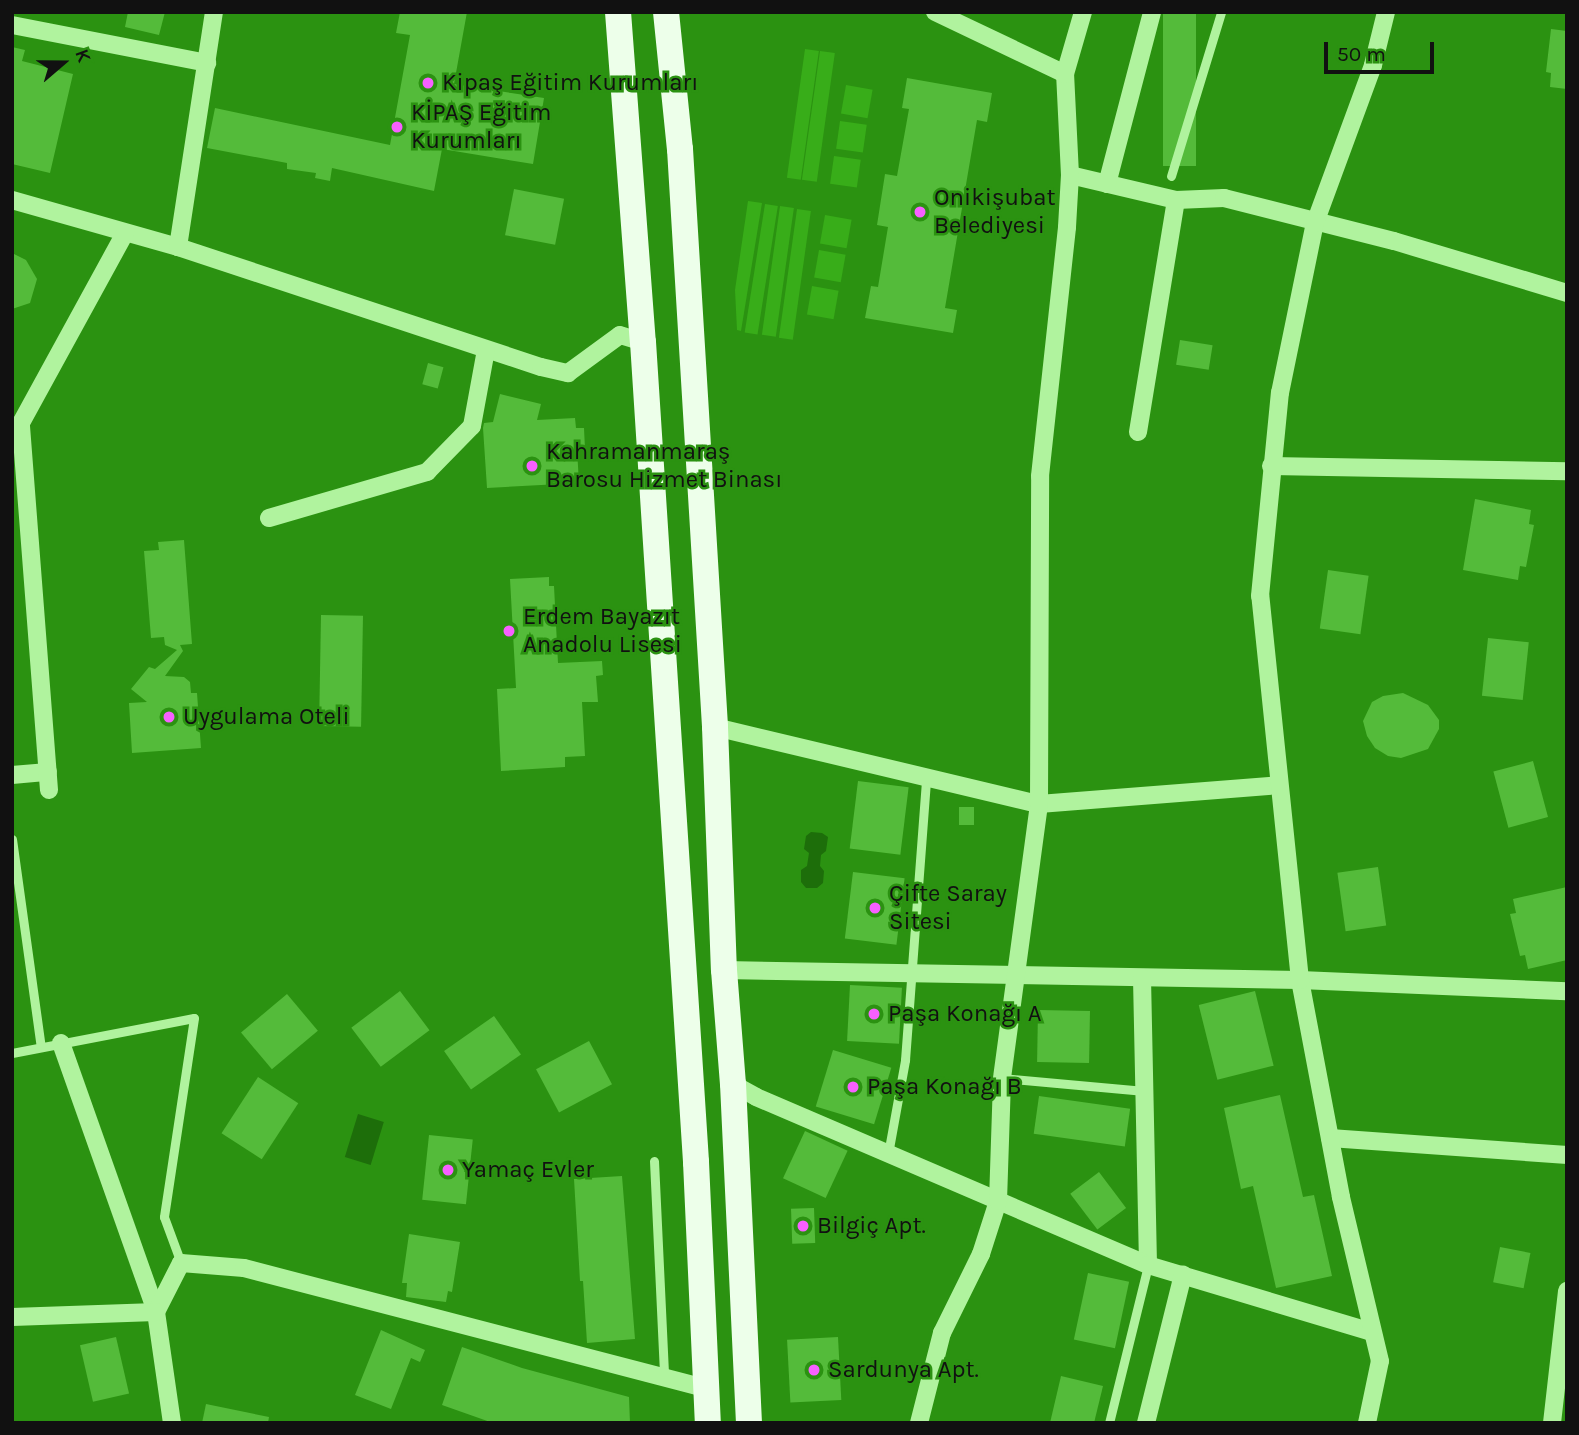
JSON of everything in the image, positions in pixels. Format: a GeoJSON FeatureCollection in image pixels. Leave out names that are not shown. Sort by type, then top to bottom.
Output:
{"type":"FeatureCollection","features":[{"type":"Feature","properties":{"kind":"main road"},"geometry":{"type":"LineString","coordinates":[[618,12],[643,342],[708,1423]]}},
{"type":"Feature","properties":{"kind":"main road"},"geometry":{"type":"LineString","coordinates":[[666,12],[680,159],[715,727],[724,970],[733,1084],[749,1423]]}},
{"type":"Feature","properties":{"kind":"street"},"geometry":{"type":"LineString","coordinates":[[178,247],[215,12]]}},
{"type":"Feature","properties":{"kind":"street"},"geometry":{"type":"LineString","coordinates":[[934,12],[1065,74]]}},
{"type":"Feature","properties":{"kind":"street"},"geometry":{"type":"LineString","coordinates":[[919,1423],[942,1333],[981,1254],[998,1201],[1002,1078],[1039,804],[1040,477],[1054,365],[1070,175],[1065,74],[1083,12]]}},
{"type":"Feature","properties":{"kind":"street"},"geometry":{"type":"LineString","coordinates":[[1107,184],[1152,12]]}},
{"type":"Feature","properties":{"kind":"street"},"geometry":{"type":"LineString","coordinates":[[1367,1423],[1380,1361],[1330,1138],[1300,979],[1260,596],[1280,393],[1315,223],[1373,65],[1386,12]]}},
{"type":"Feature","properties":{"kind":"street"},"geometry":{"type":"LineString","coordinates":[[12,25],[207,63]]}},
{"type":"Feature","properties":{"kind":"street"},"geometry":{"type":"LineString","coordinates":[[1070,175],[1176,201],[1224,198],[1394,241],[1567,293]]}},
{"type":"Feature","properties":{"kind":"street"},"geometry":{"type":"LineString","coordinates":[[12,200],[178,247],[486,350],[568,373],[620,335],[643,342]]}},
{"type":"Feature","properties":{"kind":"street"},"geometry":{"type":"LineString","coordinates":[[1138,432],[1176,201]]}},
{"type":"Feature","properties":{"kind":"street"},"geometry":{"type":"LineString","coordinates":[[12,775],[48,781],[20,407],[125,233]]}},
{"type":"Feature","properties":{"kind":"street"},"geometry":{"type":"LineString","coordinates":[[269,518],[427,472],[472,426],[486,350]]}},
{"type":"Feature","properties":{"kind":"street"},"geometry":{"type":"LineString","coordinates":[[1271,466],[1567,471]]}},
{"type":"Feature","properties":{"kind":"street"},"geometry":{"type":"LineString","coordinates":[[715,727],[1039,804],[1278,785]]}},
{"type":"Feature","properties":{"kind":"street"},"geometry":{"type":"LineString","coordinates":[[724,970],[1300,979],[1567,991]]}},
{"type":"Feature","properties":{"kind":"street"},"geometry":{"type":"LineString","coordinates":[[1142,978],[1148,1265]]}},
{"type":"Feature","properties":{"kind":"street"},"geometry":{"type":"LineString","coordinates":[[61,1043],[156,1312],[172,1423]]}},
{"type":"Feature","properties":{"kind":"street"},"geometry":{"type":"LineString","coordinates":[[733,1084],[756,1097],[1148,1265],[1372,1332]]}},
{"type":"Feature","properties":{"kind":"street"},"geometry":{"type":"LineString","coordinates":[[1330,1138],[1567,1155]]}},
{"type":"Feature","properties":{"kind":"street"},"geometry":{"type":"LineString","coordinates":[[156,1312],[181,1263],[244,1268],[708,1389]]}},
{"type":"Feature","properties":{"kind":"street"},"geometry":{"type":"LineString","coordinates":[[1146,1423],[1183,1275]]}},
{"type":"Feature","properties":{"kind":"street"},"geometry":{"type":"LineString","coordinates":[[1552,1423],[1566,1297]]}},
{"type":"Feature","properties":{"kind":"street"},"geometry":{"type":"LineString","coordinates":[[12,1317],[156,1312]]}},
{"type":"Feature","properties":{"kind":"lane"},"geometry":{"type":"LineString","coordinates":[[1171,176],[1221,12]]}},
{"type":"Feature","properties":{"kind":"lane"},"geometry":{"type":"LineString","coordinates":[[888,1154],[905,1060],[909,974],[926,778]]}},
{"type":"Feature","properties":{"kind":"lane"},"geometry":{"type":"LineString","coordinates":[[12,839],[41,1047]]}},
{"type":"Feature","properties":{"kind":"lane"},"geometry":{"type":"LineString","coordinates":[[12,1053],[194,1018],[164,1217],[181,1263]]}},
{"type":"Feature","properties":{"kind":"lane"},"geometry":{"type":"LineString","coordinates":[[1002,1078],[1144,1091]]}},
{"type":"Feature","properties":{"kind":"lane"},"geometry":{"type":"LineString","coordinates":[[654,1161],[664,1377]]}},
{"type":"Feature","properties":{"kind":"lane"},"geometry":{"type":"LineString","coordinates":[[1109,1423],[1148,1265]]}},
{"type":"Feature","properties":{"kind":"shaded area"},"geometry":{"type":"Polygon","coordinates":[[[805,49],[819,51],[801,180],[787,178],[805,49]]]}},
{"type":"Feature","properties":{"kind":"shaded area"},"geometry":{"type":"Polygon","coordinates":[[[820,51],[835,53],[817,182],[802,180],[820,51]]]}},
{"type":"Feature","properties":{"kind":"shaded area"},"geometry":{"type":"Polygon","coordinates":[[[846,85],[873,90],[868,118],[841,114],[846,85]]]}},
{"type":"Feature","properties":{"kind":"shaded area"},"geometry":{"type":"Polygon","coordinates":[[[840,121],[867,125],[863,152],[836,149],[840,121]]]}},
{"type":"Feature","properties":{"kind":"shaded area"},"geometry":{"type":"Polygon","coordinates":[[[834,156],[861,160],[857,187],[830,184],[834,156]]]}},
{"type":"Feature","properties":{"kind":"shaded area"},"geometry":{"type":"Polygon","coordinates":[[[748,201],[762,203],[741,331],[737,330],[735,290],[748,201]]]}},
{"type":"Feature","properties":{"kind":"shaded area"},"geometry":{"type":"Polygon","coordinates":[[[765,204],[778,206],[758,334],[745,332],[765,204]]]}},
{"type":"Feature","properties":{"kind":"shaded area"},"geometry":{"type":"Polygon","coordinates":[[[780,206],[794,208],[776,337],[762,335],[780,206]]]}},
{"type":"Feature","properties":{"kind":"shaded area"},"geometry":{"type":"Polygon","coordinates":[[[797,209],[811,211],[793,340],[779,338],[797,209]]]}},
{"type":"Feature","properties":{"kind":"shaded area"},"geometry":{"type":"Polygon","coordinates":[[[825,215],[852,220],[847,248],[820,244],[825,215]]]}},
{"type":"Feature","properties":{"kind":"shaded area"},"geometry":{"type":"Polygon","coordinates":[[[819,250],[846,255],[841,282],[814,278],[819,250]]]}},
{"type":"Feature","properties":{"kind":"shaded area"},"geometry":{"type":"Polygon","coordinates":[[[812,286],[839,291],[834,319],[807,315],[812,286]]]}},
{"type":"Feature","properties":{"kind":"shaded area"},"geometry":{"type":"Polygon","coordinates":[[[811,832],[822,833],[828,837],[826,851],[821,855],[823,883],[817,888],[806,888],[801,882],[801,870],[807,866],[809,853],[804,849],[806,836],[811,832]]]}},
{"type":"Feature","properties":{"kind":"shaded area"},"geometry":{"type":"Polygon","coordinates":[[[358,1114],[384,1122],[371,1165],[345,1157],[358,1114]]]}},
{"type":"Feature","properties":{"kind":"building"},"geometry":{"type":"Polygon","coordinates":[[[128,12],[165,12],[159,35],[125,27],[128,12]]]}},
{"type":"Feature","properties":{"kind":"building"},"geometry":{"type":"Polygon","coordinates":[[[400,12],[467,12],[454,84],[544,98],[533,164],[442,149],[434,191],[332,168],[330,181],[315,178],[316,173],[287,169],[287,163],[207,148],[215,108],[390,145],[410,35],[396,33],[400,12]]]}},
{"type":"Feature","properties":{"kind":"building"},"geometry":{"type":"Polygon","coordinates":[[[1163,12],[1196,12],[1196,166],[1163,166],[1163,12]]]}},
{"type":"Feature","properties":{"kind":"building"},"geometry":{"type":"Polygon","coordinates":[[[1551,29],[1567,31],[1567,89],[1550,87],[1551,73],[1546,72],[1551,29]]]}},
{"type":"Feature","properties":{"kind":"building"},"geometry":{"type":"Polygon","coordinates":[[[12,47],[25,50],[22,61],[73,74],[50,173],[12,164],[12,47]]]}},
{"type":"Feature","properties":{"kind":"building","name":"Onikişubat Belediyesi"},"geometry":{"type":"Polygon","coordinates":[[[907,78],[992,93],[987,122],[977,120],[945,308],[957,310],[953,333],[865,318],[871,286],[878,287],[888,227],[877,225],[885,174],[897,176],[909,109],[902,108],[907,78]]]}},
{"type":"Feature","properties":{"kind":"building"},"geometry":{"type":"Polygon","coordinates":[[[514,189],[564,199],[555,245],[505,235],[514,189]]]}},
{"type":"Feature","properties":{"kind":"building"},"geometry":{"type":"Polygon","coordinates":[[[12,253],[26,260],[37,279],[30,303],[12,309],[12,253]]]}},
{"type":"Feature","properties":{"kind":"building"},"geometry":{"type":"Polygon","coordinates":[[[1180,340],[1213,345],[1209,370],[1176,365],[1180,340]]]}},
{"type":"Feature","properties":{"kind":"building"},"geometry":{"type":"Polygon","coordinates":[[[428,363],[443,367],[438,388],[422,384],[428,363]]]}},
{"type":"Feature","properties":{"kind":"building","name":"Kahramanmaraş Barosu Hizmet Binası"},"geometry":{"type":"Polygon","coordinates":[[[500,394],[541,404],[537,420],[575,418],[576,428],[584,428],[585,449],[577,449],[579,483],[487,488],[483,428],[484,423],[493,422],[500,394]]]}},
{"type":"Feature","properties":{"kind":"building"},"geometry":{"type":"Polygon","coordinates":[[[1475,499],[1531,510],[1529,524],[1534,525],[1526,567],[1520,566],[1518,580],[1463,570],[1475,499]]]}},
{"type":"Feature","properties":{"kind":"building"},"geometry":{"type":"Polygon","coordinates":[[[184,540],[192,644],[180,645],[183,651],[165,676],[184,677],[190,682],[191,693],[197,693],[201,748],[132,753],[129,703],[147,702],[131,689],[149,667],[155,669],[177,650],[165,645],[164,637],[151,638],[144,551],[159,550],[158,542],[184,540]]]}},
{"type":"Feature","properties":{"kind":"building"},"geometry":{"type":"Polygon","coordinates":[[[1328,570],[1369,576],[1360,634],[1320,628],[1328,570]]]}},
{"type":"Feature","properties":{"kind":"building","name":"Erdem Bayazıt Anadolu Lisesi"},"geometry":{"type":"Polygon","coordinates":[[[549,577],[549,586],[554,586],[558,663],[602,661],[603,675],[596,676],[598,702],[582,702],[585,756],[565,757],[565,767],[501,771],[497,689],[516,688],[510,579],[549,577]]]}},
{"type":"Feature","properties":{"kind":"building"},"geometry":{"type":"Polygon","coordinates":[[[321,615],[363,616],[361,727],[319,726],[321,615]]]}},
{"type":"Feature","properties":{"kind":"building"},"geometry":{"type":"Polygon","coordinates":[[[1488,638],[1529,642],[1523,700],[1482,696],[1488,638]]]}},
{"type":"Feature","properties":{"kind":"building"},"geometry":{"type":"Polygon","coordinates":[[[1403,693],[1428,705],[1439,720],[1439,729],[1428,749],[1401,758],[1388,756],[1375,748],[1367,736],[1363,721],[1372,702],[1383,696],[1403,693]]]}},
{"type":"Feature","properties":{"kind":"building"},"geometry":{"type":"Polygon","coordinates":[[[1533,761],[1548,817],[1508,828],[1493,772],[1533,761]]]}},
{"type":"Feature","properties":{"kind":"building","name":"Çifte Saray Sitesi"},"geometry":{"type":"Polygon","coordinates":[[[858,781],[909,787],[900,855],[850,848],[858,781]]]}},
{"type":"Feature","properties":{"kind":"building"},"geometry":{"type":"Polygon","coordinates":[[[959,807],[974,807],[974,825],[959,825],[959,807]]]}},
{"type":"Feature","properties":{"kind":"building"},"geometry":{"type":"Polygon","coordinates":[[[1378,867],[1386,925],[1346,931],[1337,873],[1378,867]]]}},
{"type":"Feature","properties":{"kind":"building","name":"Çifte Saray Sitesi"},"geometry":{"type":"Polygon","coordinates":[[[853,872],[905,878],[896,945],[845,939],[853,872]]]}},
{"type":"Feature","properties":{"kind":"building"},"geometry":{"type":"Polygon","coordinates":[[[1567,887],[1567,960],[1528,969],[1525,955],[1520,956],[1510,914],[1516,913],[1513,899],[1567,887]]]}},
{"type":"Feature","properties":{"kind":"building","name":"Paşa Konağı A"},"geometry":{"type":"Polygon","coordinates":[[[850,985],[902,988],[899,1044],[847,1041],[850,985]]]}},
{"type":"Feature","properties":{"kind":"building"},"geometry":{"type":"Polygon","coordinates":[[[400,991],[429,1030],[381,1067],[351,1028],[400,991]]]}},
{"type":"Feature","properties":{"kind":"building"},"geometry":{"type":"Polygon","coordinates":[[[1255,991],[1274,1066],[1217,1080],[1199,1005],[1255,991]]]}},
{"type":"Feature","properties":{"kind":"building"},"geometry":{"type":"Polygon","coordinates":[[[287,994],[318,1031],[272,1069],[241,1033],[287,994]]]}},
{"type":"Feature","properties":{"kind":"building"},"geometry":{"type":"Polygon","coordinates":[[[1038,1010],[1090,1011],[1089,1063],[1037,1062],[1038,1010]]]}},
{"type":"Feature","properties":{"kind":"building"},"geometry":{"type":"Polygon","coordinates":[[[494,1016],[521,1055],[471,1089],[444,1051],[494,1016]]]}},
{"type":"Feature","properties":{"kind":"building"},"geometry":{"type":"Polygon","coordinates":[[[589,1041],[612,1084],[559,1112],[536,1069],[589,1041]]]}},
{"type":"Feature","properties":{"kind":"building","name":"Paşa Konağı B"},"geometry":{"type":"Polygon","coordinates":[[[833,1050],[891,1068],[874,1124],[816,1106],[833,1050]]]}},
{"type":"Feature","properties":{"kind":"building"},"geometry":{"type":"Polygon","coordinates":[[[258,1077],[298,1103],[262,1159],[222,1133],[258,1077]]]}},
{"type":"Feature","properties":{"kind":"building"},"geometry":{"type":"Polygon","coordinates":[[[1280,1095],[1303,1197],[1314,1195],[1332,1276],[1276,1288],[1253,1186],[1241,1189],[1224,1108],[1280,1095]]]}},
{"type":"Feature","properties":{"kind":"building"},"geometry":{"type":"Polygon","coordinates":[[[1039,1096],[1130,1109],[1125,1146],[1034,1134],[1039,1096]]]}},
{"type":"Feature","properties":{"kind":"building"},"geometry":{"type":"Polygon","coordinates":[[[805,1131],[848,1151],[826,1198],[783,1178],[805,1131]]]}},
{"type":"Feature","properties":{"kind":"building","name":"Yamaç Evler"},"geometry":{"type":"Polygon","coordinates":[[[429,1135],[473,1140],[466,1204],[422,1200],[429,1135]]]}},
{"type":"Feature","properties":{"kind":"building"},"geometry":{"type":"Polygon","coordinates":[[[1099,1172],[1126,1208],[1097,1230],[1070,1194],[1099,1172]]]}},
{"type":"Feature","properties":{"kind":"building"},"geometry":{"type":"Polygon","coordinates":[[[622,1176],[635,1339],[587,1343],[574,1179],[622,1176]]]}},
{"type":"Feature","properties":{"kind":"building","name":"Bilgiç Apt."},"geometry":{"type":"Polygon","coordinates":[[[814,1208],[815,1243],[792,1244],[791,1209],[814,1208]]]}},
{"type":"Feature","properties":{"kind":"building"},"geometry":{"type":"Polygon","coordinates":[[[409,1234],[460,1242],[452,1292],[448,1291],[446,1302],[406,1297],[407,1283],[402,1283],[409,1234]]]}},
{"type":"Feature","properties":{"kind":"building"},"geometry":{"type":"Polygon","coordinates":[[[1500,1247],[1530,1253],[1524,1288],[1493,1282],[1500,1247]]]}},
{"type":"Feature","properties":{"kind":"building"},"geometry":{"type":"Polygon","coordinates":[[[1088,1273],[1129,1282],[1115,1348],[1074,1340],[1088,1273]]]}},
{"type":"Feature","properties":{"kind":"building"},"geometry":{"type":"Polygon","coordinates":[[[381,1330],[425,1350],[420,1362],[411,1358],[391,1409],[355,1395],[381,1330]]]}},
{"type":"Feature","properties":{"kind":"building"},"geometry":{"type":"Polygon","coordinates":[[[116,1337],[129,1394],[93,1402],[80,1345],[116,1337]]]}},
{"type":"Feature","properties":{"kind":"building","name":"Sardunya Apt."},"geometry":{"type":"Polygon","coordinates":[[[838,1337],[841,1400],[790,1403],[787,1340],[838,1337]]]}},
{"type":"Feature","properties":{"kind":"building"},"geometry":{"type":"Polygon","coordinates":[[[462,1347],[522,1368],[629,1397],[630,1423],[493,1423],[442,1405],[462,1347]]]}},
{"type":"Feature","properties":{"kind":"building"},"geometry":{"type":"Polygon","coordinates":[[[1061,1376],[1103,1386],[1094,1423],[1050,1423],[1061,1376]]]}},
{"type":"Feature","properties":{"kind":"building"},"geometry":{"type":"Polygon","coordinates":[[[206,1404],[269,1417],[268,1423],[202,1423],[206,1404]]]}},
{"type":"Feature","properties":{"kind":"place","name":"Kipaş Eğitim Kurumları"},"geometry":{"type":"Point","coordinates":[428,83]}},
{"type":"Feature","properties":{"kind":"place","name":"KİPAŞ Eğitim Kurumları"},"geometry":{"type":"Point","coordinates":[397,127]}},
{"type":"Feature","properties":{"kind":"place","name":"Onikişubat Belediyesi"},"geometry":{"type":"Point","coordinates":[920,212]}},
{"type":"Feature","properties":{"kind":"place","name":"Kahramanmaraş Barosu Hizmet Binası"},"geometry":{"type":"Point","coordinates":[532,466]}},
{"type":"Feature","properties":{"kind":"place","name":"Erdem Bayazıt Anadolu Lisesi"},"geometry":{"type":"Point","coordinates":[509,631]}},
{"type":"Feature","properties":{"kind":"place","name":"Uygulama Oteli"},"geometry":{"type":"Point","coordinates":[169,717]}},
{"type":"Feature","properties":{"kind":"place","name":"Çifte Saray Sitesi"},"geometry":{"type":"Point","coordinates":[875,908]}},
{"type":"Feature","properties":{"kind":"place","name":"Paşa Konağı A"},"geometry":{"type":"Point","coordinates":[874,1014]}},
{"type":"Feature","properties":{"kind":"place","name":"Paşa Konağı B"},"geometry":{"type":"Point","coordinates":[853,1087]}},
{"type":"Feature","properties":{"kind":"place","name":"Yamaç Evler"},"geometry":{"type":"Point","coordinates":[448,1170]}},
{"type":"Feature","properties":{"kind":"place","name":"Bilgiç Apt."},"geometry":{"type":"Point","coordinates":[803,1226]}},
{"type":"Feature","properties":{"kind":"place","name":"Sardunya Apt."},"geometry":{"type":"Point","coordinates":[814,1370]}}]}
